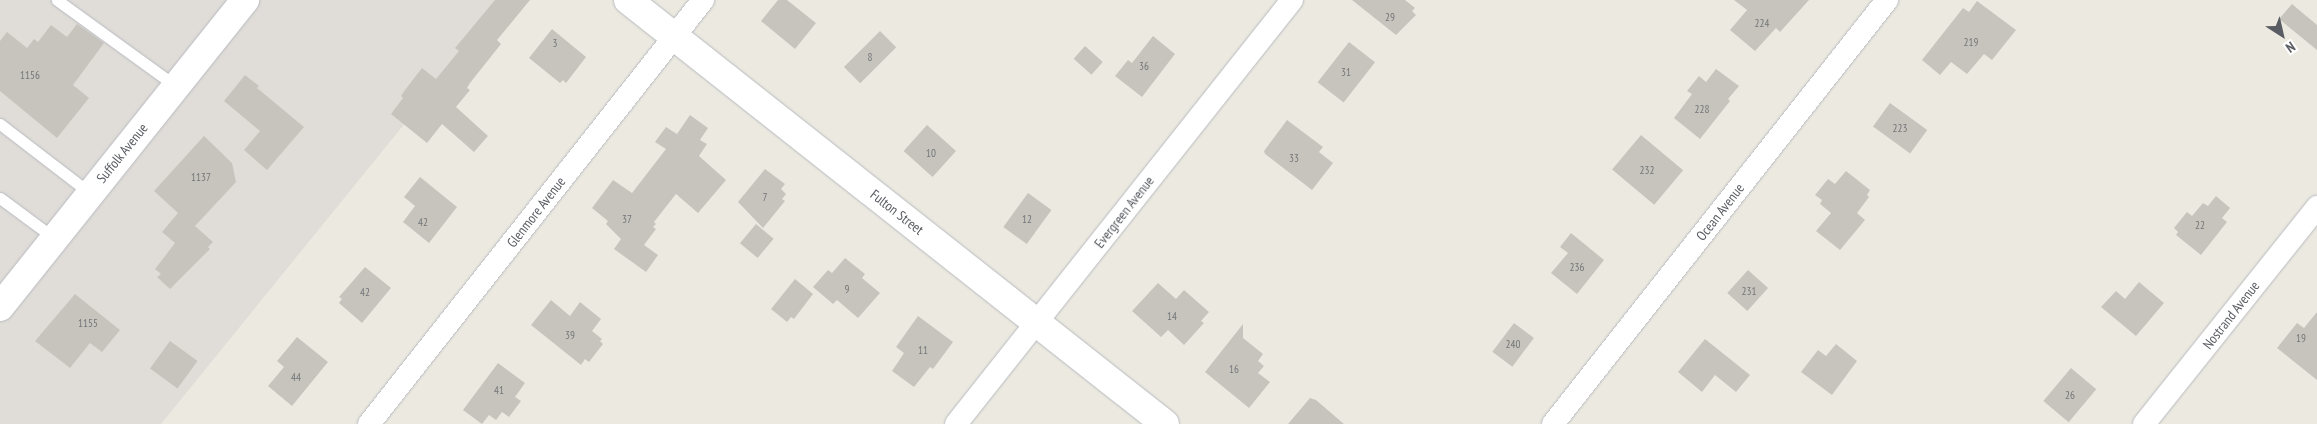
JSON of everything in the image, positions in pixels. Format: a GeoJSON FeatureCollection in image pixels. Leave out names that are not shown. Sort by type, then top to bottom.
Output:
{"type":"FeatureCollection","features":[{"type":"Feature","properties":{"kind":"street","name":"Suffolk Avenue"},"geometry":{"type":"LineString","coordinates":[[0,307],[245,0]]}},
{"type":"Feature","properties":{"kind":"street","name":"Fulton Street"},"geometry":{"type":"LineString","coordinates":[[628,0],[1166,424]]}},
{"type":"Feature","properties":{"kind":"street","name":"Glenmore Avenue"},"geometry":{"type":"LineString","coordinates":[[369,424],[704,0]]}},
{"type":"Feature","properties":{"kind":"street","name":"Evergreen Avenue"},"geometry":{"type":"LineString","coordinates":[[956,424],[1292,0]]}},
{"type":"Feature","properties":{"kind":"street","name":"Ocean Avenue"},"geometry":{"type":"LineString","coordinates":[[1553,424],[1887,0]]}},
{"type":"Feature","properties":{"kind":"street","name":"Nostrand Avenue"},"geometry":{"type":"LineString","coordinates":[[2144,424],[2317,207]]}},
{"type":"Feature","properties":{"kind":"lane"},"geometry":{"type":"LineString","coordinates":[[57,0],[176,86]]}},
{"type":"Feature","properties":{"kind":"lane"},"geometry":{"type":"LineString","coordinates":[[0,124],[90,193]]}},
{"type":"Feature","properties":{"kind":"lane"},"geometry":{"type":"LineString","coordinates":[[0,198],[54,238]]}},
{"type":"Feature","properties":{"kind":"shaded area"},"geometry":{"type":"Polygon","coordinates":[[[0,0],[505,0],[161,424],[0,424],[0,0]]]}},
{"type":"Feature","properties":{"kind":"building"},"geometry":{"type":"Polygon","coordinates":[[[495,0],[530,0],[497,40],[501,44],[470,83],[467,88],[470,90],[456,107],[488,136],[474,152],[442,124],[427,143],[391,114],[403,98],[401,96],[405,90],[422,68],[436,79],[459,51],[455,48],[495,0]]]}},
{"type":"Feature","properties":{"kind":"building"},"geometry":{"type":"Polygon","coordinates":[[[778,0],[787,0],[816,23],[795,49],[761,21],[778,0]]]}},
{"type":"Feature","properties":{"kind":"building"},"geometry":{"type":"Polygon","coordinates":[[[1352,0],[1405,0],[1415,8],[1412,11],[1416,15],[1396,35],[1352,0]]]}},
{"type":"Feature","properties":{"kind":"building"},"geometry":{"type":"Polygon","coordinates":[[[1734,0],[1809,0],[1780,32],[1776,28],[1755,51],[1730,30],[1747,10],[1734,0]]]}},
{"type":"Feature","properties":{"kind":"building"},"geometry":{"type":"Polygon","coordinates":[[[1977,1],[2016,30],[1992,60],[1984,54],[1967,74],[1951,62],[1940,75],[1922,60],[1963,8],[1969,12],[1977,1]]]}},
{"type":"Feature","properties":{"kind":"building"},"geometry":{"type":"Polygon","coordinates":[[[2292,4],[2317,25],[2317,50],[2279,19],[2292,4]]]}},
{"type":"Feature","properties":{"kind":"building"},"geometry":{"type":"Polygon","coordinates":[[[77,24],[104,43],[73,85],[89,98],[57,138],[0,91],[0,41],[7,32],[27,48],[34,39],[38,42],[51,25],[67,37],[77,24]]]}},
{"type":"Feature","properties":{"kind":"building"},"geometry":{"type":"Polygon","coordinates":[[[552,29],[586,57],[566,83],[563,80],[560,83],[529,58],[552,29]]]}},
{"type":"Feature","properties":{"kind":"building"},"geometry":{"type":"Polygon","coordinates":[[[880,31],[896,47],[860,83],[844,67],[880,31]]]}},
{"type":"Feature","properties":{"kind":"building"},"geometry":{"type":"Polygon","coordinates":[[[1153,36],[1175,54],[1142,97],[1115,76],[1128,60],[1132,63],[1153,36]]]}},
{"type":"Feature","properties":{"kind":"building"},"geometry":{"type":"Polygon","coordinates":[[[1349,42],[1375,62],[1344,103],[1318,82],[1349,42]]]}},
{"type":"Feature","properties":{"kind":"building"},"geometry":{"type":"Polygon","coordinates":[[[1085,46],[1103,62],[1091,75],[1074,59],[1085,46]]]}},
{"type":"Feature","properties":{"kind":"building"},"geometry":{"type":"Polygon","coordinates":[[[1716,69],[1739,86],[1728,99],[1730,101],[1700,139],[1674,118],[1692,94],[1687,91],[1699,76],[1706,82],[1716,69]]]}},
{"type":"Feature","properties":{"kind":"building"},"geometry":{"type":"Polygon","coordinates":[[[245,75],[259,86],[257,88],[304,127],[267,170],[244,150],[260,131],[224,101],[245,75]]]}},
{"type":"Feature","properties":{"kind":"building"},"geometry":{"type":"Polygon","coordinates":[[[1890,103],[1927,130],[1910,153],[1873,126],[1890,103]]]}},
{"type":"Feature","properties":{"kind":"building"},"geometry":{"type":"Polygon","coordinates":[[[690,115],[708,128],[700,140],[707,144],[699,156],[726,180],[698,213],[676,194],[654,222],[656,224],[653,227],[656,229],[644,245],[658,255],[646,272],[614,249],[621,239],[606,224],[608,221],[592,208],[613,180],[632,193],[666,149],[655,142],[666,127],[677,134],[690,115]]]}},
{"type":"Feature","properties":{"kind":"building"},"geometry":{"type":"Polygon","coordinates":[[[1287,120],[1323,147],[1319,152],[1333,163],[1312,190],[1265,154],[1264,151],[1287,120]]]}},
{"type":"Feature","properties":{"kind":"building"},"geometry":{"type":"Polygon","coordinates":[[[927,125],[956,151],[933,177],[904,151],[927,125]]]}},
{"type":"Feature","properties":{"kind":"building"},"geometry":{"type":"Polygon","coordinates":[[[1641,135],[1683,170],[1654,205],[1612,169],[1641,135]]]}},
{"type":"Feature","properties":{"kind":"building"},"geometry":{"type":"Polygon","coordinates":[[[204,136],[232,163],[236,182],[195,226],[213,242],[208,247],[210,249],[170,289],[157,277],[161,274],[155,269],[175,243],[162,232],[178,213],[154,191],[204,136]]]}},
{"type":"Feature","properties":{"kind":"building"},"geometry":{"type":"Polygon","coordinates":[[[765,169],[785,184],[781,189],[786,194],[782,199],[785,201],[763,228],[738,202],[765,169]]]}},
{"type":"Feature","properties":{"kind":"building"},"geometry":{"type":"Polygon","coordinates":[[[1846,171],[1870,190],[1867,195],[1869,197],[1857,213],[1865,220],[1840,250],[1816,231],[1831,213],[1820,204],[1822,200],[1815,195],[1828,179],[1835,184],[1846,171]]]}},
{"type":"Feature","properties":{"kind":"building"},"geometry":{"type":"Polygon","coordinates":[[[420,177],[457,207],[429,243],[403,222],[415,206],[404,197],[420,177]]]}},
{"type":"Feature","properties":{"kind":"building"},"geometry":{"type":"Polygon","coordinates":[[[1028,193],[1051,210],[1027,244],[1003,227],[1028,193]]]}},
{"type":"Feature","properties":{"kind":"building"},"geometry":{"type":"Polygon","coordinates":[[[2216,196],[2230,208],[2222,218],[2227,222],[2201,255],[2176,235],[2178,232],[2174,228],[2187,212],[2192,216],[2203,203],[2208,206],[2216,196]]]}},
{"type":"Feature","properties":{"kind":"building"},"geometry":{"type":"Polygon","coordinates":[[[756,224],[774,239],[758,258],[740,243],[756,224]]]}},
{"type":"Feature","properties":{"kind":"building"},"geometry":{"type":"Polygon","coordinates":[[[1571,233],[1604,260],[1577,294],[1551,273],[1568,253],[1560,247],[1571,233]]]}},
{"type":"Feature","properties":{"kind":"building"},"geometry":{"type":"Polygon","coordinates":[[[845,258],[865,274],[862,278],[880,293],[858,318],[837,300],[833,304],[813,287],[828,270],[832,273],[845,258]]]}},
{"type":"Feature","properties":{"kind":"building"},"geometry":{"type":"Polygon","coordinates":[[[365,267],[391,288],[362,323],[339,303],[342,299],[339,297],[365,267]]]}},
{"type":"Feature","properties":{"kind":"building"},"geometry":{"type":"Polygon","coordinates":[[[1748,270],[1768,288],[1747,311],[1727,293],[1748,270]]]}},
{"type":"Feature","properties":{"kind":"building"},"geometry":{"type":"Polygon","coordinates":[[[795,279],[813,294],[794,319],[791,317],[787,322],[771,309],[795,279]]]}},
{"type":"Feature","properties":{"kind":"building"},"geometry":{"type":"Polygon","coordinates":[[[2139,282],[2164,303],[2136,336],[2101,307],[2116,291],[2125,299],[2139,282]]]}},
{"type":"Feature","properties":{"kind":"building"},"geometry":{"type":"Polygon","coordinates":[[[1158,283],[1176,299],[1184,290],[1209,312],[1201,321],[1204,323],[1184,345],[1168,330],[1161,337],[1132,311],[1158,283]]]}},
{"type":"Feature","properties":{"kind":"building"},"geometry":{"type":"Polygon","coordinates":[[[75,294],[120,330],[102,352],[90,343],[70,368],[35,341],[75,294]]]}},
{"type":"Feature","properties":{"kind":"building"},"geometry":{"type":"Polygon","coordinates":[[[551,300],[570,316],[580,302],[601,319],[592,331],[602,339],[600,341],[603,344],[589,362],[585,359],[581,365],[531,325],[551,300]]]}},
{"type":"Feature","properties":{"kind":"building"},"geometry":{"type":"Polygon","coordinates":[[[2317,312],[2317,380],[2277,348],[2297,323],[2304,328],[2317,312]]]}},
{"type":"Feature","properties":{"kind":"building"},"geometry":{"type":"Polygon","coordinates":[[[918,316],[953,342],[933,369],[930,367],[914,387],[892,371],[904,353],[896,347],[918,316]]]}},
{"type":"Feature","properties":{"kind":"building"},"geometry":{"type":"Polygon","coordinates":[[[1514,323],[1534,338],[1512,367],[1492,352],[1514,323]]]}},
{"type":"Feature","properties":{"kind":"building"},"geometry":{"type":"Polygon","coordinates":[[[1243,324],[1243,338],[1263,354],[1258,361],[1264,366],[1258,373],[1270,382],[1249,408],[1205,372],[1243,324]]]}},
{"type":"Feature","properties":{"kind":"building"},"geometry":{"type":"Polygon","coordinates":[[[297,337],[328,362],[292,406],[268,386],[284,367],[277,361],[297,337]]]}},
{"type":"Feature","properties":{"kind":"building"},"geometry":{"type":"Polygon","coordinates":[[[1705,339],[1750,375],[1736,392],[1715,375],[1702,392],[1678,372],[1705,339]]]}},
{"type":"Feature","properties":{"kind":"building"},"geometry":{"type":"Polygon","coordinates":[[[170,341],[198,361],[178,388],[150,369],[170,341]]]}},
{"type":"Feature","properties":{"kind":"building"},"geometry":{"type":"Polygon","coordinates":[[[1836,344],[1857,361],[1832,395],[1801,372],[1818,350],[1826,356],[1836,344]]]}},
{"type":"Feature","properties":{"kind":"building"},"geometry":{"type":"Polygon","coordinates":[[[498,363],[525,383],[515,397],[521,401],[509,417],[502,412],[496,420],[489,415],[482,424],[463,410],[498,363]]]}},
{"type":"Feature","properties":{"kind":"building"},"geometry":{"type":"Polygon","coordinates":[[[2071,368],[2096,389],[2069,422],[2043,401],[2071,368]]]}},
{"type":"Feature","properties":{"kind":"building"},"geometry":{"type":"Polygon","coordinates":[[[1310,398],[1316,400],[1344,424],[1288,424],[1310,398]]]}}]}
